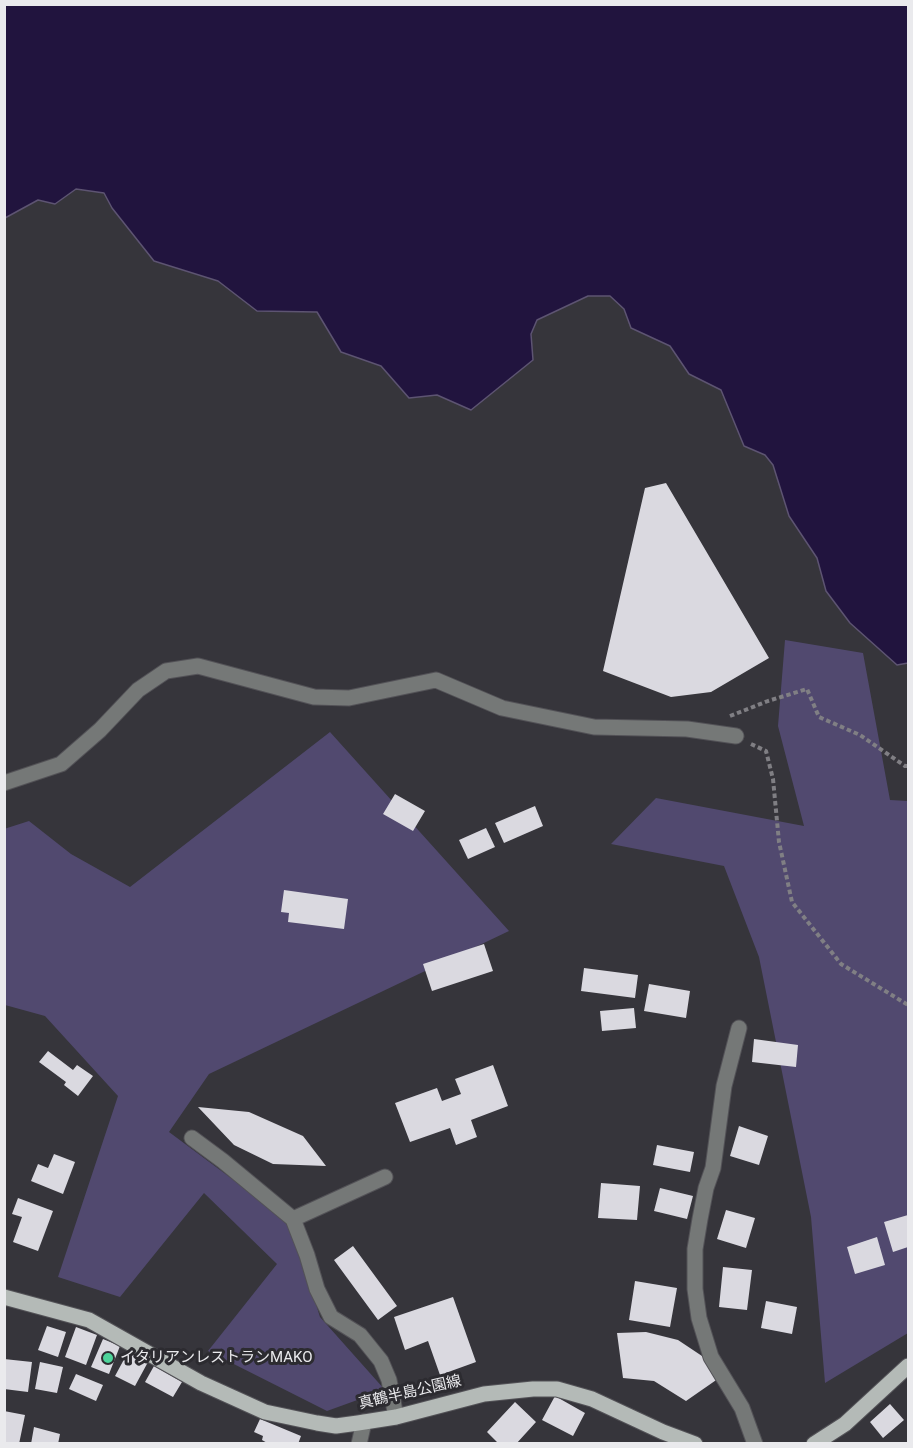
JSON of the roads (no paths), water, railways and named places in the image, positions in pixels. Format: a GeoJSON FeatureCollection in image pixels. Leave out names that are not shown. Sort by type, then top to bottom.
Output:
{"type":"FeatureCollection","features":[{"type":"Feature","properties":{"kind":"main road","name":"真鶴半島公園線"},"geometry":{"type":"LineString","coordinates":[[4,1297],[89,1320],[201,1383],[265,1412],[336,1426],[396,1417],[484,1394],[557,1389],[592,1399],[663,1432],[695,1443]]}},
{"type":"Feature","properties":{"kind":"main road"},"geometry":{"type":"LineString","coordinates":[[814,1443],[845,1424],[909,1366]]}},
{"type":"Feature","properties":{"kind":"street"},"geometry":{"type":"LineString","coordinates":[[4,783],[62,764],[100,730],[138,690],[165,671],[198,666],[314,697],[349,698],[436,680],[502,708],[594,727],[687,729],[736,736]]}},
{"type":"Feature","properties":{"kind":"street"},"geometry":{"type":"LineString","coordinates":[[739,1028],[724,1086],[713,1168],[705,1188],[696,1239],[695,1289],[699,1318],[711,1357],[742,1408],[755,1443]]}},
{"type":"Feature","properties":{"kind":"street"},"geometry":{"type":"LineString","coordinates":[[192,1138],[293,1219],[317,1289],[331,1317],[360,1335],[381,1361],[389,1380],[396,1417]]}},
{"type":"Feature","properties":{"kind":"street"},"geometry":{"type":"LineString","coordinates":[[293,1219],[385,1177]]}},
{"type":"Feature","properties":{"kind":"street"},"geometry":{"type":"LineString","coordinates":[[359,1443],[364,1422]]}},
{"type":"Feature","properties":{"kind":"place","name":"イタリアンレストランMAKO"},"geometry":{"type":"Point","coordinates":[108,1358]}}]}
